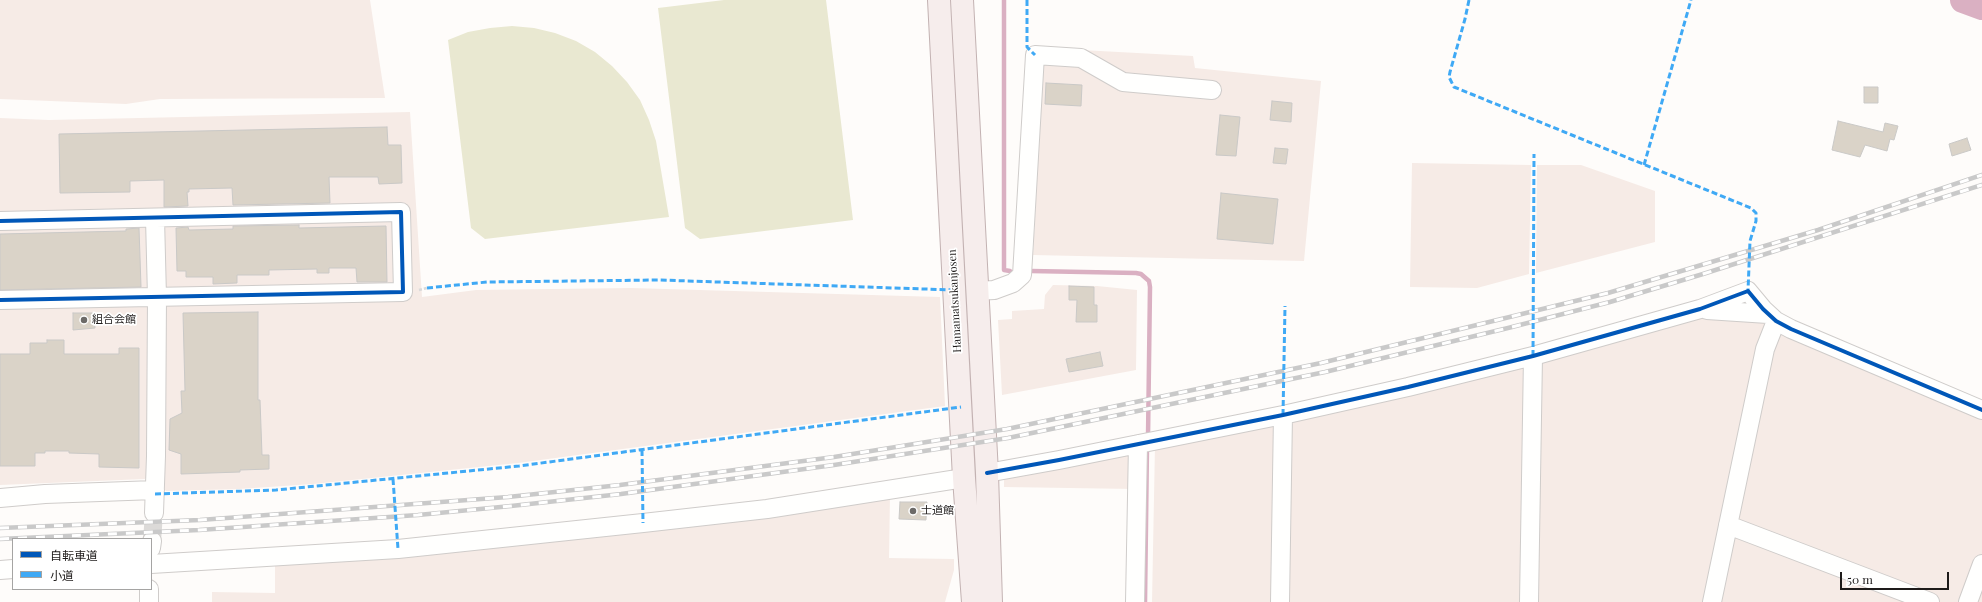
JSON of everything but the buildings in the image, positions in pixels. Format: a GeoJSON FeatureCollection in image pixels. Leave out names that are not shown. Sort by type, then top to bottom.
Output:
{"type":"FeatureCollection","features":[{"type":"Feature","properties":{"kind":"main road","name":"Hamamatsukanjosen"},"geometry":{"type":"LineString","coordinates":[[939,0],[964,478],[977,601]]}},
{"type":"Feature","properties":{"kind":"main road","name":"Hamamatsukanjosen"},"geometry":{"type":"LineString","coordinates":[[962,0],[987,473],[990,580],[977,601]]}},
{"type":"Feature","properties":{"kind":"main road"},"geometry":{"type":"LineString","coordinates":[[956,312],[978,301]]}},
{"type":"Feature","properties":{"kind":"street"},"geometry":{"type":"LineString","coordinates":[[978,301],[994,290],[1013,283],[1022,275],[1036,55],[1081,58],[1123,82],[1212,90]]}},
{"type":"Feature","properties":{"kind":"street"},"geometry":{"type":"LineString","coordinates":[[0,221],[401,212],[403,292],[0,300]]}},
{"type":"Feature","properties":{"kind":"street"},"geometry":{"type":"LineString","coordinates":[[154,513],[157,297],[155,218]]}},
{"type":"Feature","properties":{"kind":"street"},"geometry":{"type":"LineString","coordinates":[[987,473],[1283,415],[1533,356],[1700,309],[1772,318],[1791,329],[1982,410]]}},
{"type":"Feature","properties":{"kind":"street"},"geometry":{"type":"LineString","coordinates":[[1712,602],[1772,318]]}},
{"type":"Feature","properties":{"kind":"street"},"geometry":{"type":"LineString","coordinates":[[1529,602],[1533,356]]}},
{"type":"Feature","properties":{"kind":"street"},"geometry":{"type":"LineString","coordinates":[[1280,602],[1283,415]]}},
{"type":"Feature","properties":{"kind":"street"},"geometry":{"type":"LineString","coordinates":[[1135,602],[1144,443]]}},
{"type":"Feature","properties":{"kind":"street"},"geometry":{"type":"LineString","coordinates":[[152,564],[398,549],[643,523],[767,508],[964,478]]}},
{"type":"Feature","properties":{"kind":"street"},"geometry":{"type":"LineString","coordinates":[[0,498],[45,494],[155,490]]}},
{"type":"Feature","properties":{"kind":"street"},"geometry":{"type":"LineString","coordinates":[[1728,525],[1930,602]]}},
{"type":"Feature","properties":{"kind":"street"},"geometry":{"type":"LineString","coordinates":[[1968,602],[1982,564]]}},
{"type":"Feature","properties":{"kind":"street"},"geometry":{"type":"LineString","coordinates":[[0,570],[12,569]]}},
{"type":"Feature","properties":{"kind":"street"},"geometry":{"type":"LineString","coordinates":[[990,580],[1003,602]]}},
{"type":"Feature","properties":{"kind":"street"},"geometry":{"type":"LineString","coordinates":[[148,602],[149,590]]}},
{"type":"Feature","properties":{"kind":"path"},"geometry":{"type":"LineString","coordinates":[[422,289],[426,288]]}},
{"type":"Feature","properties":{"kind":"shaded area"},"geometry":{"type":"Polygon","coordinates":[[[0,0],[370,0],[385,98],[160,99],[126,104],[0,99],[0,0]]]}},
{"type":"Feature","properties":{"kind":"shaded area"},"geometry":{"type":"Polygon","coordinates":[[[1044,48],[1193,56],[1195,68],[1321,81],[1304,261],[1033,255],[1044,48]]]}},
{"type":"Feature","properties":{"kind":"shaded area"},"geometry":{"type":"Polygon","coordinates":[[[410,112],[422,297],[476,290],[631,288],[940,297],[945,406],[518,463],[313,484],[239,489],[166,491],[148,475],[145,479],[0,485],[0,118],[49,120],[410,112]]]}},
{"type":"Feature","properties":{"kind":"shaded area"},"geometry":{"type":"Polygon","coordinates":[[[1412,163],[1531,165],[1529,274],[1477,288],[1410,287],[1412,163]]]}},
{"type":"Feature","properties":{"kind":"shaded area"},"geometry":{"type":"Polygon","coordinates":[[[1537,165],[1581,165],[1655,191],[1655,242],[1536,273],[1537,165]]]}},
{"type":"Feature","properties":{"kind":"shaded area"},"geometry":{"type":"Polygon","coordinates":[[[1053,285],[1097,286],[1137,290],[1136,370],[1002,395],[998,320],[1012,319],[1012,311],[1044,309],[1045,295],[1053,285]]]}},
{"type":"Feature","properties":{"kind":"shaded area"},"geometry":{"type":"Polygon","coordinates":[[[1700,314],[1766,322],[1707,602],[1532,602],[1536,359],[1700,314]]]}},
{"type":"Feature","properties":{"kind":"shaded area"},"geometry":{"type":"Polygon","coordinates":[[[1776,330],[1982,415],[1982,602],[1716,602],[1776,330]]]}},
{"type":"Feature","properties":{"kind":"shaded area"},"geometry":{"type":"Polygon","coordinates":[[[1530,361],[1525,602],[1283,602],[1286,419],[1530,361]]]}},
{"type":"Feature","properties":{"kind":"shaded area"},"geometry":{"type":"Polygon","coordinates":[[[1280,420],[1277,602],[1152,602],[1155,445],[1280,420]]]}},
{"type":"Feature","properties":{"kind":"shaded area"},"geometry":{"type":"Polygon","coordinates":[[[1134,450],[1134,489],[1004,487],[1004,474],[1134,450]]]}},
{"type":"Feature","properties":{"kind":"shaded area"},"geometry":{"type":"Polygon","coordinates":[[[890,494],[889,558],[954,559],[954,570],[945,602],[212,602],[212,592],[275,593],[275,560],[890,494]]]}},
{"type":"Feature","properties":{"kind":"green space"},"geometry":{"type":"Polygon","coordinates":[[[724,0],[826,0],[853,220],[700,239],[685,228],[658,8],[724,0]]]}},
{"type":"Feature","properties":{"kind":"green space"},"geometry":{"type":"Polygon","coordinates":[[[512,26],[534,28],[555,33],[576,41],[595,52],[612,66],[627,82],[640,100],[656,141],[669,217],[485,239],[471,228],[448,40],[468,32],[512,26]]]}},
{"type":"Feature","properties":{"kind":"waterway"},"geometry":{"type":"LineString","coordinates":[[1004,0],[1004,270],[1010,271]]}},
{"type":"Feature","properties":{"kind":"waterway"},"geometry":{"type":"LineString","coordinates":[[1963,0],[1982,7]]}},
{"type":"Feature","properties":{"kind":"waterway"},"geometry":{"type":"LineString","coordinates":[[1031,271],[1136,273],[1141,274],[1149,281],[1148,438]]}},
{"type":"Feature","properties":{"kind":"waterway"},"geometry":{"type":"LineString","coordinates":[[1145,602],[1147,446]]}},
{"type":"Feature","properties":{"kind":"tunnel"},"geometry":{"type":"LineString","coordinates":[[152,541],[154,513]]}},
{"type":"Feature","properties":{"kind":"railway"},"geometry":{"type":"LineString","coordinates":[[0,528],[200,520],[508,497],[620,485],[834,457],[1007,429],[1321,363],[1608,293],[1818,230],[1982,175]]}},
{"type":"Feature","properties":{"kind":"railway"},"geometry":{"type":"LineString","coordinates":[[22,538],[199,530],[418,515],[511,506],[621,494],[834,465],[1008,438],[1325,372],[1610,302],[1982,185]]}},
{"type":"Feature","properties":{"kind":"railway"},"geometry":{"type":"LineString","coordinates":[[0,539],[12,538]]}},
{"type":"Feature","properties":{"kind":"marked path"},"geometry":{"type":"LineString","coordinates":[[1027,0],[1027,47],[1035,55]]}},
{"type":"Feature","properties":{"kind":"marked path"},"geometry":{"type":"LineString","coordinates":[[1469,0],[1449,77],[1454,87],[1751,208],[1756,213],[1756,221],[1750,241],[1748,291]]}},
{"type":"Feature","properties":{"kind":"marked path"},"geometry":{"type":"LineString","coordinates":[[1644,165],[1691,0]]}},
{"type":"Feature","properties":{"kind":"marked path"},"geometry":{"type":"LineString","coordinates":[[1533,356],[1534,154]]}},
{"type":"Feature","properties":{"kind":"marked path"},"geometry":{"type":"LineString","coordinates":[[427,288],[487,282],[659,280],[954,290]]}},
{"type":"Feature","properties":{"kind":"marked path"},"geometry":{"type":"LineString","coordinates":[[1283,415],[1285,306]]}},
{"type":"Feature","properties":{"kind":"marked path"},"geometry":{"type":"LineString","coordinates":[[155,494],[276,490],[519,466],[961,407]]}},
{"type":"Feature","properties":{"kind":"marked path"},"geometry":{"type":"LineString","coordinates":[[642,450],[643,523]]}},
{"type":"Feature","properties":{"kind":"marked path"},"geometry":{"type":"LineString","coordinates":[[393,479],[398,549]]}},
{"type":"Feature","properties":{"kind":"cycle path"},"geometry":{"type":"LineString","coordinates":[[0,221],[401,212],[403,292],[0,300]]}},
{"type":"Feature","properties":{"kind":"cycle path"},"geometry":{"type":"LineString","coordinates":[[987,473],[1283,415],[1408,387],[1533,356],[1700,309],[1748,291],[1763,309],[1776,321],[1791,329],[1982,410]]}},
{"type":"Feature","properties":{"kind":"place","name":"組合会館"},"geometry":{"type":"Point","coordinates":[84,320]}},
{"type":"Feature","properties":{"kind":"place","name":"士道館"},"geometry":{"type":"Point","coordinates":[913,511]}}]}
